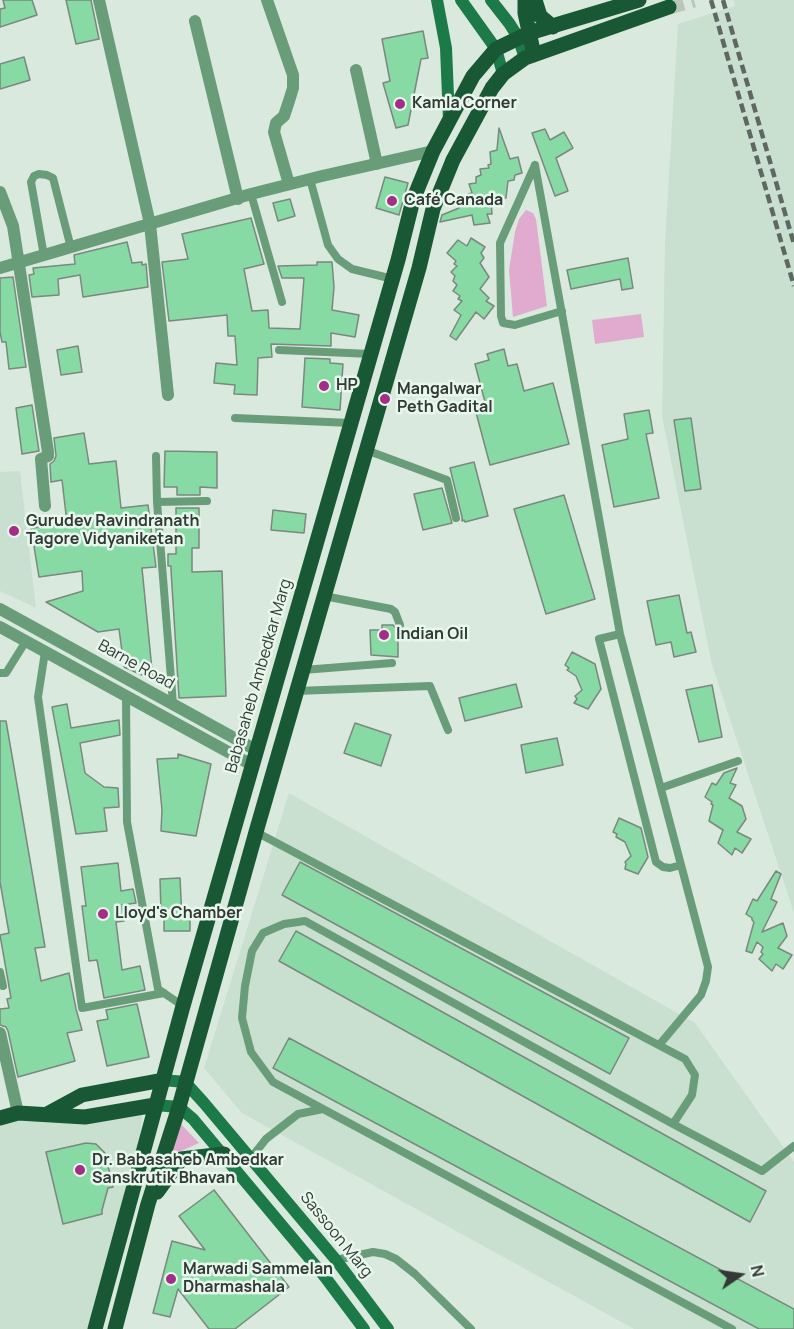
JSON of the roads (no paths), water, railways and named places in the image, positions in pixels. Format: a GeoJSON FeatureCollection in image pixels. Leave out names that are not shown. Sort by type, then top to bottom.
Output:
{"type":"FeatureCollection","features":[{"type":"Feature","properties":{"kind":"main road"},"geometry":{"type":"LineString","coordinates":[[437,0],[446,48],[449,120]]}},
{"type":"Feature","properties":{"kind":"main road"},"geometry":{"type":"LineString","coordinates":[[461,0],[496,49],[503,74]]}},
{"type":"Feature","properties":{"kind":"main road"},"geometry":{"type":"LineString","coordinates":[[491,0],[523,35]]}},
{"type":"Feature","properties":{"kind":"main road"},"geometry":{"type":"LineString","coordinates":[[525,0],[523,35],[530,56]]}},
{"type":"Feature","properties":{"kind":"main road"},"geometry":{"type":"LineString","coordinates":[[535,0],[540,16],[553,27]]}},
{"type":"Feature","properties":{"kind":"main road"},"geometry":{"type":"LineString","coordinates":[[496,49],[523,35],[639,0]]}},
{"type":"Feature","properties":{"kind":"main road"},"geometry":{"type":"LineString","coordinates":[[115,1329],[148,1204],[179,1107],[296,691],[419,268],[433,209],[453,160],[492,88],[503,74],[530,56],[669,7]]}},
{"type":"Feature","properties":{"kind":"main road","name":"Babasaheb Ambedkar Marg"},"geometry":{"type":"LineString","coordinates":[[95,1329],[155,1105],[393,279],[413,200],[433,151],[473,76],[496,49]]}},
{"type":"Feature","properties":{"kind":"main road"},"geometry":{"type":"LineString","coordinates":[[47,1114],[82,1095],[163,1080],[185,1083]]}},
{"type":"Feature","properties":{"kind":"main road","name":"Sassoon Marg"},"geometry":{"type":"LineString","coordinates":[[185,1083],[336,1260],[388,1329]]}},
{"type":"Feature","properties":{"kind":"main road"},"geometry":{"type":"LineString","coordinates":[[0,1118],[18,1113],[85,1117],[155,1105],[179,1107],[194,1119],[224,1154],[325,1277],[364,1329]]}},
{"type":"Feature","properties":{"kind":"main road"},"geometry":{"type":"LineString","coordinates":[[148,1204],[181,1159],[224,1154]]}},
{"type":"Feature","properties":{"kind":"street"},"geometry":{"type":"LineString","coordinates":[[99,0],[150,224],[168,395]]}},
{"type":"Feature","properties":{"kind":"street"},"geometry":{"type":"LineString","coordinates":[[267,0],[293,75],[293,88],[289,101],[284,116],[276,123],[274,132],[289,184]]}},
{"type":"Feature","properties":{"kind":"street"},"geometry":{"type":"LineString","coordinates":[[195,21],[238,199]]}},
{"type":"Feature","properties":{"kind":"street"},"geometry":{"type":"LineString","coordinates":[[356,70],[377,164]]}},
{"type":"Feature","properties":{"kind":"street"},"geometry":{"type":"LineString","coordinates":[[0,268],[251,194],[433,151]]}},
{"type":"Feature","properties":{"kind":"street"},"geometry":{"type":"LineString","coordinates":[[0,192],[13,226],[48,452],[48,456],[41,459],[45,506]]}},
{"type":"Feature","properties":{"kind":"street","name":"Barne Road"},"geometry":{"type":"LineString","coordinates":[[0,609],[173,704],[254,758]]}},
{"type":"Feature","properties":{"kind":"street","name":"Barne Road"},"geometry":{"type":"LineString","coordinates":[[0,627],[126,695],[254,758]]}},
{"type":"Feature","properties":{"kind":"street"},"geometry":{"type":"LineString","coordinates":[[0,1033],[18,1113]]}},
{"type":"Feature","properties":{"kind":"lane"},"geometry":{"type":"LineString","coordinates":[[562,312],[515,325],[503,323],[501,316],[500,243],[535,165],[562,312],[620,634],[708,967],[701,994],[660,1044]]}},
{"type":"Feature","properties":{"kind":"lane"},"geometry":{"type":"LineString","coordinates":[[44,256],[31,182],[34,176],[39,174],[53,178],[71,248]]}},
{"type":"Feature","properties":{"kind":"lane"},"geometry":{"type":"LineString","coordinates":[[310,179],[328,245],[338,259],[352,269],[393,279]]}},
{"type":"Feature","properties":{"kind":"lane"},"geometry":{"type":"LineString","coordinates":[[251,194],[282,302]]}},
{"type":"Feature","properties":{"kind":"lane"},"geometry":{"type":"LineString","coordinates":[[279,350],[371,354]]}},
{"type":"Feature","properties":{"kind":"lane"},"geometry":{"type":"LineString","coordinates":[[235,418],[351,423]]}},
{"type":"Feature","properties":{"kind":"lane"},"geometry":{"type":"LineString","coordinates":[[366,450],[447,480],[456,518]]}},
{"type":"Feature","properties":{"kind":"lane"},"geometry":{"type":"LineString","coordinates":[[156,456],[157,502],[173,704]]}},
{"type":"Feature","properties":{"kind":"lane"},"geometry":{"type":"LineString","coordinates":[[157,502],[207,501]]}},
{"type":"Feature","properties":{"kind":"lane"},"geometry":{"type":"LineString","coordinates":[[324,596],[391,609],[395,612],[400,625]]}},
{"type":"Feature","properties":{"kind":"lane"},"geometry":{"type":"LineString","coordinates":[[620,634],[599,639],[656,862],[663,867],[670,868],[681,865]]}},
{"type":"Feature","properties":{"kind":"lane"},"geometry":{"type":"LineString","coordinates":[[0,673],[6,673],[26,641]]}},
{"type":"Feature","properties":{"kind":"lane"},"geometry":{"type":"LineString","coordinates":[[45,652],[39,697],[82,1008],[164,993]]}},
{"type":"Feature","properties":{"kind":"lane"},"geometry":{"type":"LineString","coordinates":[[303,670],[392,663]]}},
{"type":"Feature","properties":{"kind":"lane"},"geometry":{"type":"LineString","coordinates":[[296,691],[430,686],[448,730]]}},
{"type":"Feature","properties":{"kind":"lane"},"geometry":{"type":"LineString","coordinates":[[126,695],[127,822],[158,989],[183,1006]]}},
{"type":"Feature","properties":{"kind":"lane"},"geometry":{"type":"LineString","coordinates":[[661,788],[738,761]]}},
{"type":"Feature","properties":{"kind":"lane"},"geometry":{"type":"LineString","coordinates":[[256,832],[685,1059],[695,1075],[692,1095],[672,1124]]}},
{"type":"Feature","properties":{"kind":"lane"},"geometry":{"type":"LineString","coordinates":[[732,1329],[273,1082],[251,1052],[242,1018],[252,951],[263,933],[284,924],[305,921],[672,1124],[762,1170],[794,1146]]}},
{"type":"Feature","properties":{"kind":"lane"},"geometry":{"type":"LineString","coordinates":[[0,972],[3,986]]}},
{"type":"Feature","properties":{"kind":"lane"},"geometry":{"type":"LineString","coordinates":[[251,1158],[266,1138],[298,1114],[323,1109]]}},
{"type":"Feature","properties":{"kind":"lane"},"geometry":{"type":"LineString","coordinates":[[336,1260],[373,1252],[396,1259],[415,1274],[471,1329]]}},
{"type":"Feature","properties":{"kind":"tunnel"},"geometry":{"type":"LineString","coordinates":[[669,7],[694,0]]}},
{"type":"Feature","properties":{"kind":"railway"},"geometry":{"type":"LineString","coordinates":[[711,0],[794,286]]}},
{"type":"Feature","properties":{"kind":"railway"},"geometry":{"type":"LineString","coordinates":[[723,0],[794,244]]}},
{"type":"Feature","properties":{"kind":"place","name":"Kamla Corner"},"geometry":{"type":"Point","coordinates":[400,104]}},
{"type":"Feature","properties":{"kind":"place","name":"Café Canada"},"geometry":{"type":"Point","coordinates":[392,201]}},
{"type":"Feature","properties":{"kind":"place","name":"HP"},"geometry":{"type":"Point","coordinates":[324,386]}},
{"type":"Feature","properties":{"kind":"place","name":"Mangalwar Peth Gadital"},"geometry":{"type":"Point","coordinates":[385,399]}},
{"type":"Feature","properties":{"kind":"place","name":"Gurudev Ravindranath Tagore Vidyaniketan"},"geometry":{"type":"Point","coordinates":[14,531]}},
{"type":"Feature","properties":{"kind":"place","name":"Indian Oil"},"geometry":{"type":"Point","coordinates":[384,635]}},
{"type":"Feature","properties":{"kind":"place","name":"Lloyd's Chamber"},"geometry":{"type":"Point","coordinates":[103,914]}},
{"type":"Feature","properties":{"kind":"place","name":"Dr. Babasaheb Ambedkar Sanskrutik Bhavan"},"geometry":{"type":"Point","coordinates":[80,1170]}},
{"type":"Feature","properties":{"kind":"place","name":"Marwadi Sammelan Dharmashala"},"geometry":{"type":"Point","coordinates":[171,1279]}}]}
